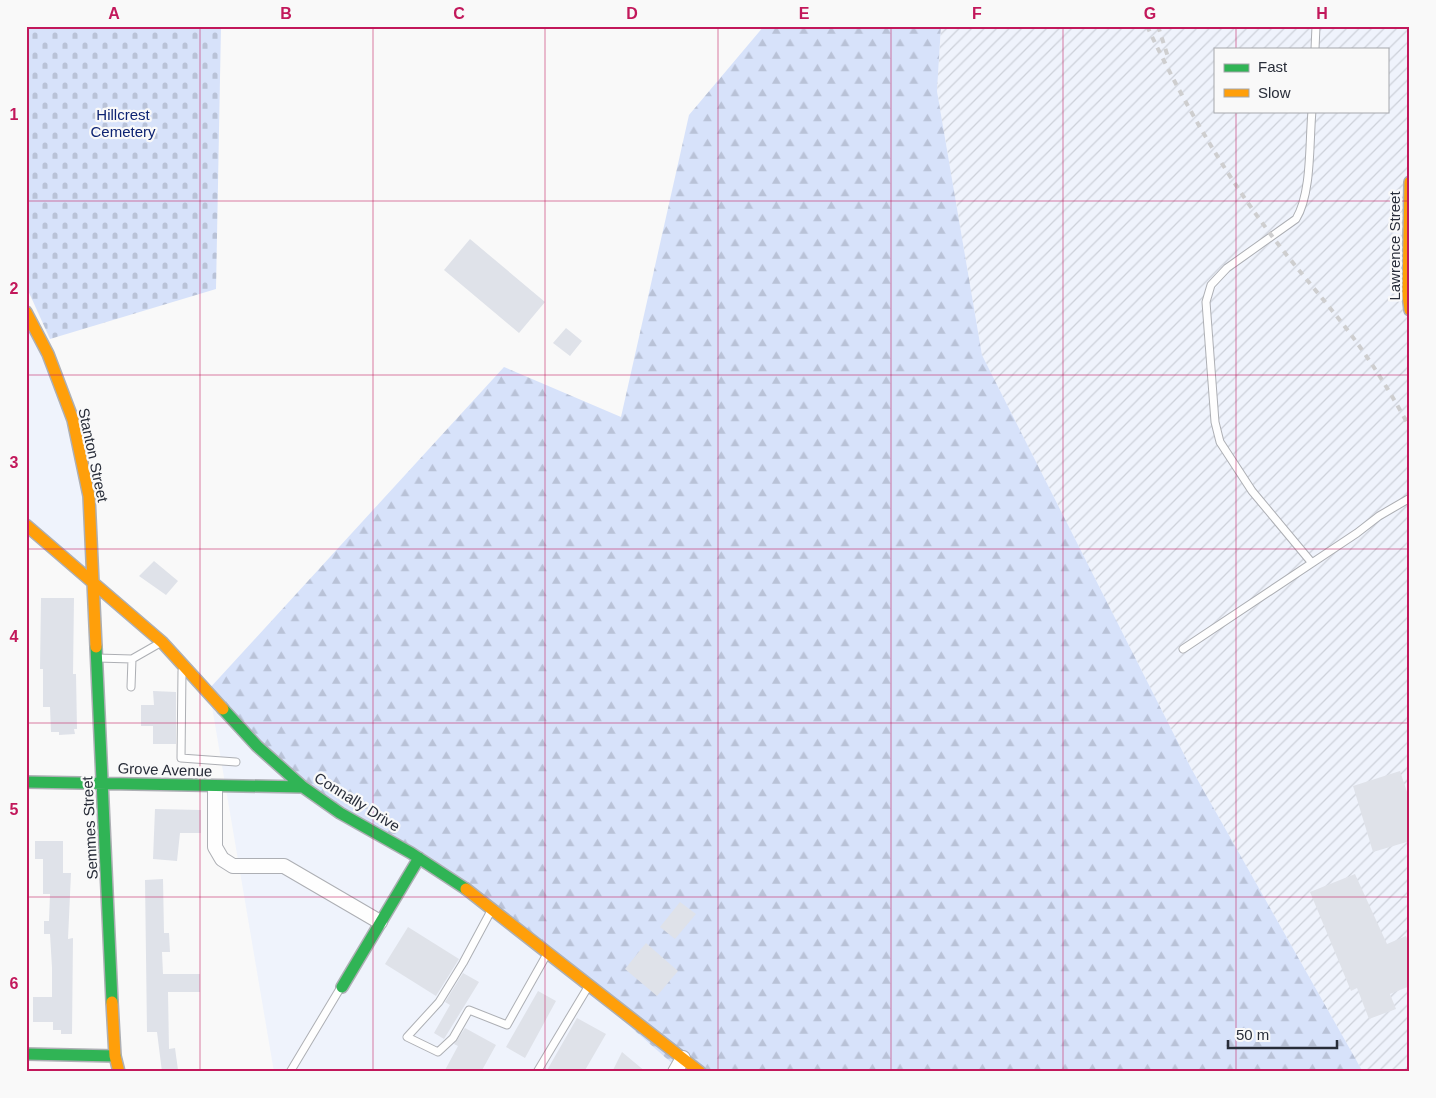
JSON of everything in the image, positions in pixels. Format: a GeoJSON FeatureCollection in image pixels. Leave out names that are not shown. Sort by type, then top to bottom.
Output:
{"type":"FeatureCollection","features":[{"type":"Feature","properties":{"kind":"street","name":"Lawrence Street"},"geometry":{"type":"LineString","coordinates":[[1410,182],[1408,295],[1410,310]]}},
{"type":"Feature","properties":{"kind":"street","name":"Stanton Street"},"geometry":{"type":"LineString","coordinates":[[26,312],[48,354],[73,420],[89,496],[94,582]]}},
{"type":"Feature","properties":{"kind":"street","name":"Connally Drive"},"geometry":{"type":"LineString","coordinates":[[26,525],[162,642],[257,746],[303,787],[340,813],[419,858],[492,908],[700,1072]]}},
{"type":"Feature","properties":{"kind":"street","name":"Semmes Street"},"geometry":{"type":"LineString","coordinates":[[94,582],[115,1056],[119,1072]]}},
{"type":"Feature","properties":{"kind":"street","name":"Grove Avenue"},"geometry":{"type":"LineString","coordinates":[[26,782],[215,787],[303,787]]}},
{"type":"Feature","properties":{"kind":"street"},"geometry":{"type":"LineString","coordinates":[[215,787],[216,847],[222,858],[233,866],[284,866],[380,922]]}},
{"type":"Feature","properties":{"kind":"street"},"geometry":{"type":"LineString","coordinates":[[342,987],[419,858]]}},
{"type":"Feature","properties":{"kind":"street"},"geometry":{"type":"LineString","coordinates":[[26,1054],[115,1056]]}},
{"type":"Feature","properties":{"kind":"street"},"geometry":{"type":"LineString","coordinates":[[675,1072],[683,1058]]}},
{"type":"Feature","properties":{"kind":"lane"},"geometry":{"type":"LineString","coordinates":[[1315,48],[1316,26]]}},
{"type":"Feature","properties":{"kind":"lane"},"geometry":{"type":"LineString","coordinates":[[1312,112],[1302,209],[1296,218],[1227,268],[1211,285],[1206,302],[1215,422],[1220,442],[1252,491],[1312,563]]}},
{"type":"Feature","properties":{"kind":"lane"},"geometry":{"type":"LineString","coordinates":[[1183,649],[1379,516],[1410,498]]}},
{"type":"Feature","properties":{"kind":"lane"},"geometry":{"type":"LineString","coordinates":[[98,658],[132,658],[162,642]]}},
{"type":"Feature","properties":{"kind":"lane"},"geometry":{"type":"LineString","coordinates":[[131,687],[132,658]]}},
{"type":"Feature","properties":{"kind":"lane"},"geometry":{"type":"LineString","coordinates":[[182,664],[181,758],[236,762]]}},
{"type":"Feature","properties":{"kind":"lane"},"geometry":{"type":"LineString","coordinates":[[492,908],[463,964],[439,1002],[407,1037],[438,1052],[454,1038],[469,1010],[507,1025],[548,952]]}},
{"type":"Feature","properties":{"kind":"lane"},"geometry":{"type":"LineString","coordinates":[[537,1072],[589,984]]}},
{"type":"Feature","properties":{"kind":"lane"},"geometry":{"type":"LineString","coordinates":[[290,1072],[342,987]]}},
{"type":"Feature","properties":{"kind":"shaded area"},"geometry":{"type":"Polygon","coordinates":[[[941,26],[1410,26],[1410,1072],[1363,1072],[1191,768],[982,355],[937,91],[941,26]]]}},
{"type":"Feature","properties":{"kind":"shaded area"},"geometry":{"type":"Polygon","coordinates":[[[26,309],[87,470],[96,587],[26,532],[26,309]]]}},
{"type":"Feature","properties":{"kind":"shaded area"},"geometry":{"type":"Polygon","coordinates":[[[209,689],[494,908],[682,1072],[274,1072],[209,689]]]}},
{"type":"Feature","properties":{"kind":"green space","name":"Hillcrest Cemetery"},"geometry":{"type":"Polygon","coordinates":[[[26,26],[221,26],[216,289],[50,339],[26,286],[26,26]]]}},
{"type":"Feature","properties":{"kind":"green space"},"geometry":{"type":"Polygon","coordinates":[[[764,26],[941,26],[937,91],[982,355],[1191,768],[1363,1072],[682,1072],[494,908],[290,786],[209,689],[504,367],[621,417],[689,115],[764,26]]]}},
{"type":"Feature","properties":{"kind":"building"},"geometry":{"type":"Polygon","coordinates":[[[470,239],[545,302],[519,333],[444,270],[470,239]]]}},
{"type":"Feature","properties":{"kind":"building"},"geometry":{"type":"Polygon","coordinates":[[[566,328],[582,341],[570,356],[553,343],[566,328]]]}},
{"type":"Feature","properties":{"kind":"building"},"geometry":{"type":"Polygon","coordinates":[[[154,561],[178,581],[166,595],[139,576],[154,561]]]}},
{"type":"Feature","properties":{"kind":"building"},"geometry":{"type":"Polygon","coordinates":[[[41,598],[74,598],[73,674],[76,674],[77,729],[74,729],[75,734],[59,735],[59,732],[51,732],[50,707],[43,707],[43,669],[40,669],[41,598]]]}},
{"type":"Feature","properties":{"kind":"building"},"geometry":{"type":"Polygon","coordinates":[[[153,691],[176,692],[176,744],[153,744],[153,726],[141,726],[141,705],[154,705],[153,691]]]}},
{"type":"Feature","properties":{"kind":"building"},"geometry":{"type":"Polygon","coordinates":[[[1400,771],[1410,801],[1410,841],[1373,852],[1353,786],[1400,771]]]}},
{"type":"Feature","properties":{"kind":"building"},"geometry":{"type":"Polygon","coordinates":[[[155,809],[201,810],[201,833],[180,833],[177,861],[153,859],[155,809]]]}},
{"type":"Feature","properties":{"kind":"building"},"geometry":{"type":"Polygon","coordinates":[[[35,841],[63,841],[63,873],[71,873],[68,939],[73,938],[72,1034],[61,1034],[61,1030],[53,1030],[53,1022],[33,1022],[33,997],[52,997],[50,934],[44,934],[44,921],[49,921],[50,894],[43,894],[43,859],[35,859],[35,841]]]}},
{"type":"Feature","properties":{"kind":"building"},"geometry":{"type":"Polygon","coordinates":[[[1355,874],[1387,944],[1406,936],[1410,945],[1410,986],[1390,994],[1396,1009],[1369,1019],[1357,988],[1351,991],[1310,892],[1355,874]]]}},
{"type":"Feature","properties":{"kind":"building"},"geometry":{"type":"Polygon","coordinates":[[[163,879],[164,933],[169,933],[170,952],[162,952],[163,974],[200,974],[200,992],[168,992],[169,1049],[175,1048],[178,1070],[173,1072],[162,1072],[157,1032],[147,1032],[145,880],[163,879]]]}},
{"type":"Feature","properties":{"kind":"building"},"geometry":{"type":"Polygon","coordinates":[[[680,902],[696,914],[675,939],[660,927],[680,902]]]}},
{"type":"Feature","properties":{"kind":"building"},"geometry":{"type":"Polygon","coordinates":[[[408,927],[459,959],[436,996],[385,964],[408,927]]]}},
{"type":"Feature","properties":{"kind":"building"},"geometry":{"type":"Polygon","coordinates":[[[646,943],[678,971],[657,996],[625,969],[646,943]]]}},
{"type":"Feature","properties":{"kind":"building"},"geometry":{"type":"Polygon","coordinates":[[[463,973],[479,982],[444,1039],[434,1033],[450,1005],[445,1002],[463,973]]]}},
{"type":"Feature","properties":{"kind":"building"},"geometry":{"type":"Polygon","coordinates":[[[538,991],[556,1001],[525,1058],[506,1047],[538,991]]]}},
{"type":"Feature","properties":{"kind":"building"},"geometry":{"type":"Polygon","coordinates":[[[577,1018],[606,1034],[584,1072],[546,1072],[577,1018]]]}},
{"type":"Feature","properties":{"kind":"building"},"geometry":{"type":"Polygon","coordinates":[[[465,1028],[496,1045],[481,1072],[444,1072],[458,1046],[454,1044],[465,1028]]]}},
{"type":"Feature","properties":{"kind":"building"},"geometry":{"type":"Polygon","coordinates":[[[622,1052],[646,1072],[612,1072],[622,1052]]]}},
{"type":"Feature","properties":{"kind":"railway"},"geometry":{"type":"LineString","coordinates":[[1147,26],[1187,104],[1233,180],[1275,240],[1361,348],[1387,387],[1410,428]]}},
{"type":"Feature","properties":{"kind":"railway"},"geometry":{"type":"LineString","coordinates":[[1158,26],[1168,57]]}},
{"type":"Feature","properties":{"kind":"traffic: fast"},"geometry":{"type":"LineString","coordinates":[[96,647],[112,1002]]}},
{"type":"Feature","properties":{"kind":"traffic: fast"},"geometry":{"type":"LineString","coordinates":[[223,709],[257,746],[303,787],[340,813],[411,853],[466,889]]}},
{"type":"Feature","properties":{"kind":"traffic: fast"},"geometry":{"type":"LineString","coordinates":[[26,782],[303,787]]}},
{"type":"Feature","properties":{"kind":"traffic: fast"},"geometry":{"type":"LineString","coordinates":[[342,987],[419,858]]}},
{"type":"Feature","properties":{"kind":"traffic: fast"},"geometry":{"type":"LineString","coordinates":[[26,1054],[115,1056]]}},
{"type":"Feature","properties":{"kind":"traffic: slow"},"geometry":{"type":"LineString","coordinates":[[1410,182],[1408,295],[1410,310]]}},
{"type":"Feature","properties":{"kind":"traffic: slow"},"geometry":{"type":"LineString","coordinates":[[26,312],[48,354],[73,420],[89,496],[96,647]]}},
{"type":"Feature","properties":{"kind":"traffic: slow"},"geometry":{"type":"LineString","coordinates":[[26,525],[162,642],[223,709]]}},
{"type":"Feature","properties":{"kind":"traffic: slow"},"geometry":{"type":"LineString","coordinates":[[466,889],[700,1072]]}},
{"type":"Feature","properties":{"kind":"traffic: slow"},"geometry":{"type":"LineString","coordinates":[[112,1002],[115,1056],[119,1072]]}}]}
